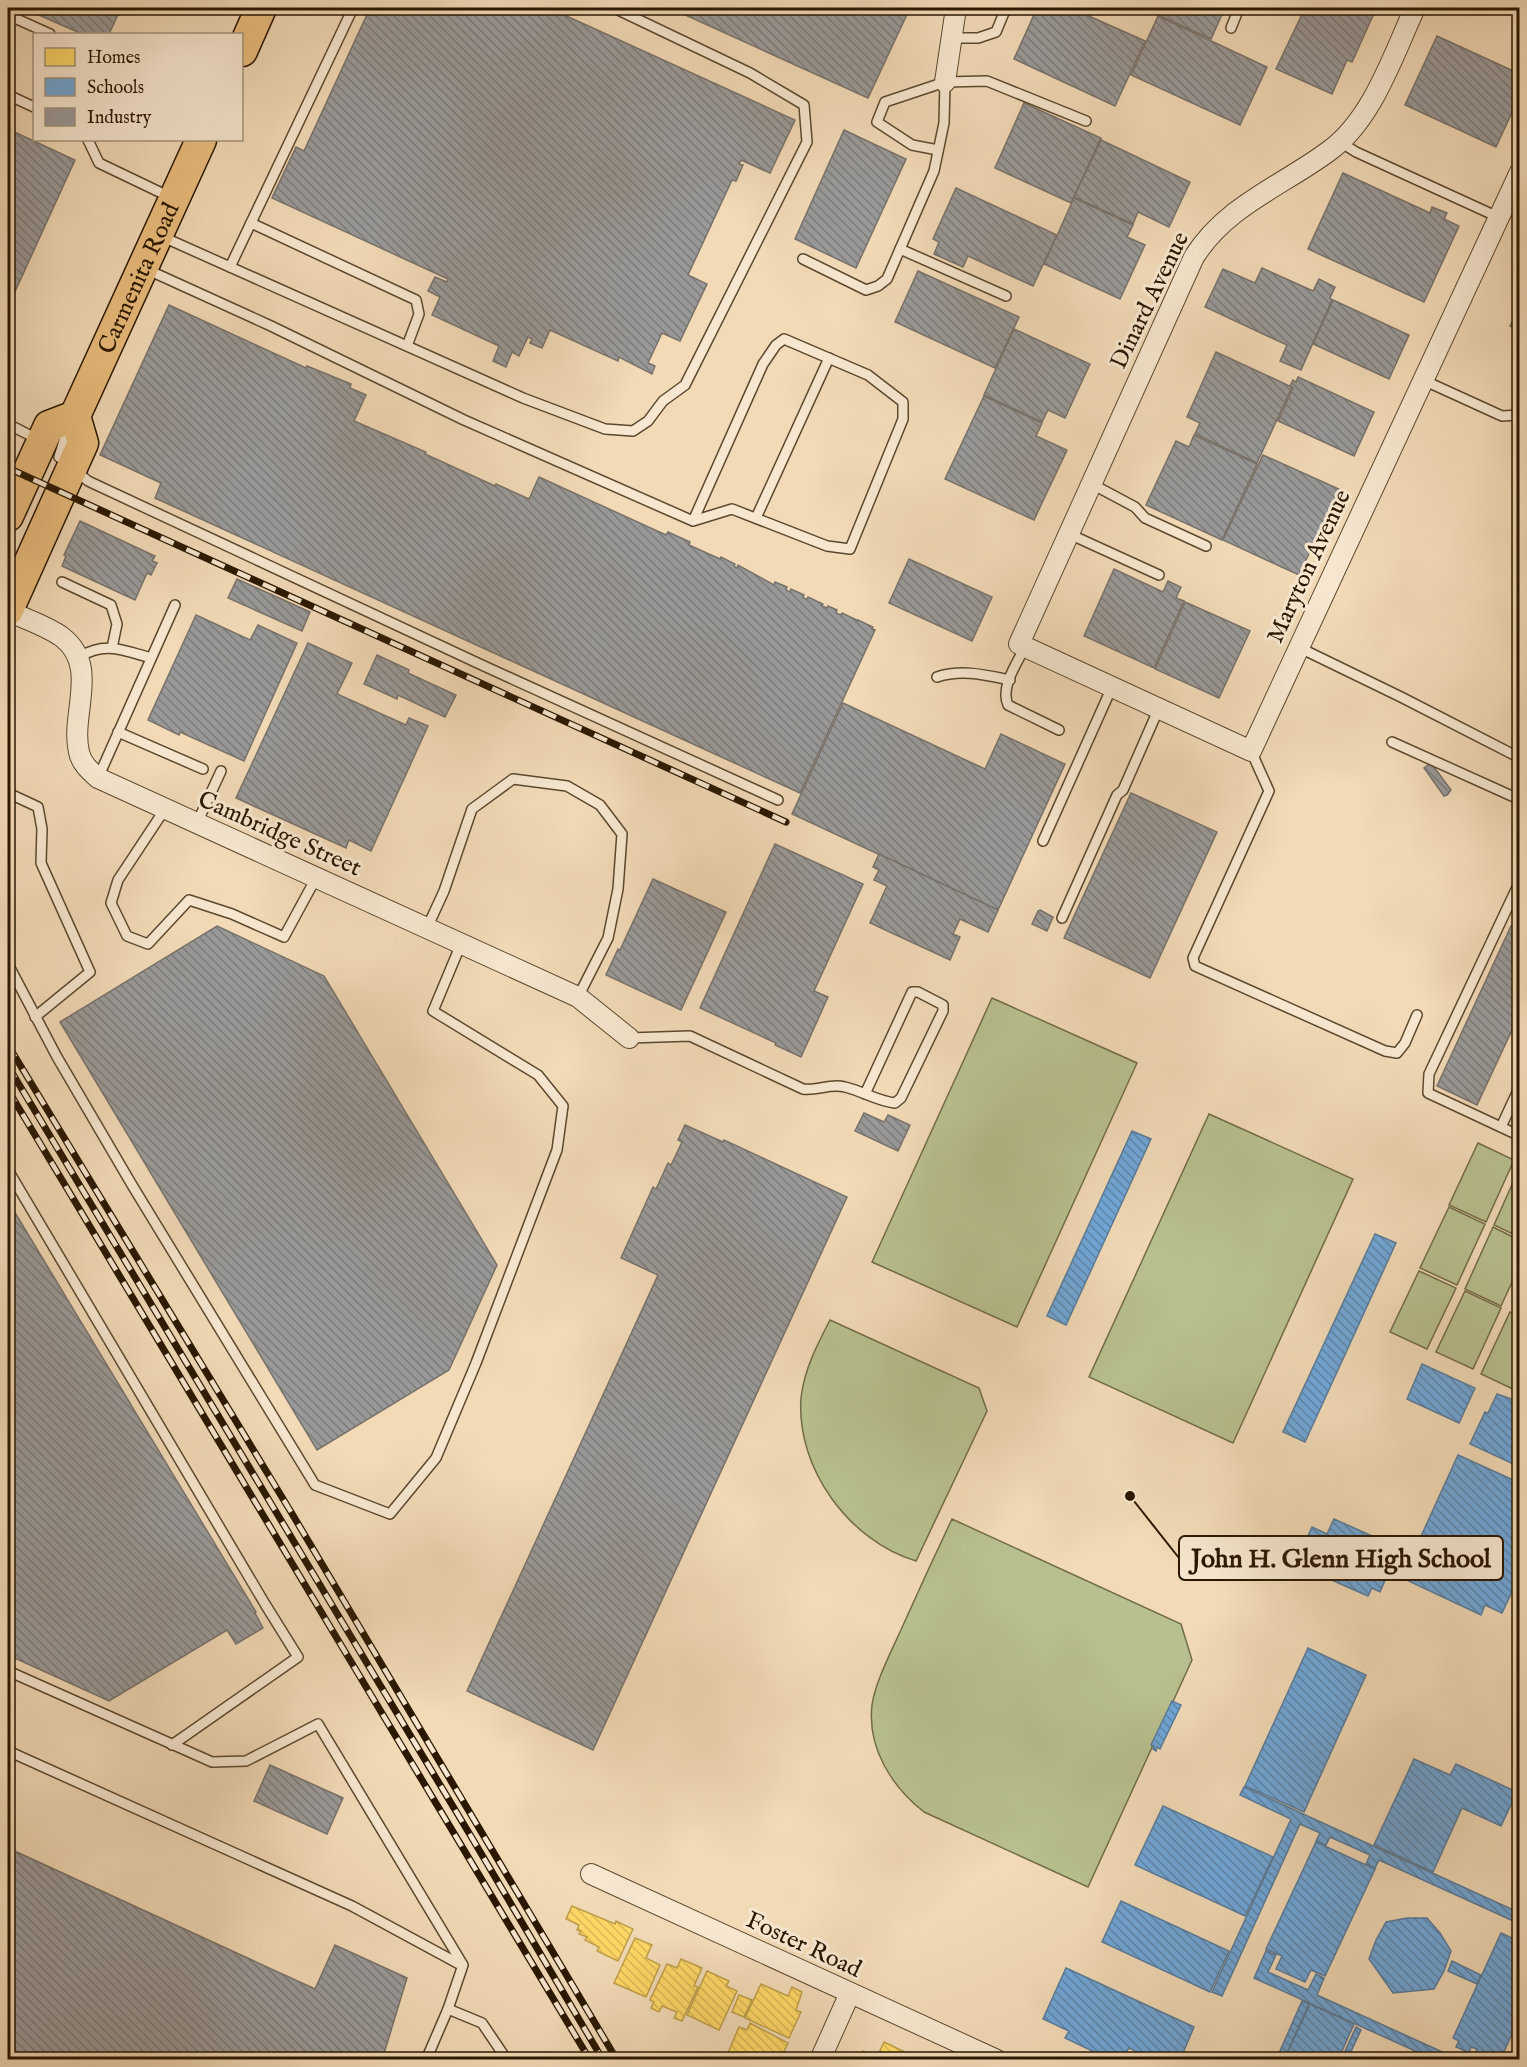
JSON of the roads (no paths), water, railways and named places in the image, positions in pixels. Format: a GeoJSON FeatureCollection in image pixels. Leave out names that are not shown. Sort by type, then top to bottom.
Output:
{"type":"FeatureCollection","features":[{"type":"Feature","properties":{"kind":"main road"},"geometry":{"type":"LineString","coordinates":[[243,49],[261,8]]}},
{"type":"Feature","properties":{"kind":"main road","name":"Carmenita Road"},"geometry":{"type":"LineString","coordinates":[[71,418],[201,141]]}},
{"type":"Feature","properties":{"kind":"main road"},"geometry":{"type":"LineString","coordinates":[[8,516],[49,426],[71,418],[83,443],[8,610]]}},
{"type":"Feature","properties":{"kind":"street"},"geometry":{"type":"LineString","coordinates":[[945,82],[956,8]]}},
{"type":"Feature","properties":{"kind":"street","name":"Dinard Avenue"},"geometry":{"type":"LineString","coordinates":[[1022,645],[1067,533],[1194,257],[1204,241],[1228,217],[1258,195],[1330,151],[1361,119],[1415,8]]}},
{"type":"Feature","properties":{"kind":"street","name":"Maryton Avenue"},"geometry":{"type":"LineString","coordinates":[[1251,751],[1520,172]]}},
{"type":"Feature","properties":{"kind":"street"},"geometry":{"type":"LineString","coordinates":[[8,610],[63,638],[79,657]]}},
{"type":"Feature","properties":{"kind":"street"},"geometry":{"type":"LineString","coordinates":[[1022,645],[1251,751]]}},
{"type":"Feature","properties":{"kind":"street","name":"Cambridge Street"},"geometry":{"type":"LineString","coordinates":[[79,657],[83,675],[76,727],[79,754],[86,766],[98,778],[578,998],[629,1038]]}},
{"type":"Feature","properties":{"kind":"street","name":"Foster Road"},"geometry":{"type":"LineString","coordinates":[[591,1874],[997,2060]]}},
{"type":"Feature","properties":{"kind":"street"},"geometry":{"type":"LineString","coordinates":[[820,2060],[850,1993]]}},
{"type":"Feature","properties":{"kind":"lane"},"geometry":{"type":"LineString","coordinates":[[230,267],[353,8]]}},
{"type":"Feature","properties":{"kind":"lane"},"geometry":{"type":"LineString","coordinates":[[158,235],[523,398],[605,429],[633,431],[648,421],[663,401],[685,385],[807,142],[804,105],[750,73],[614,8]]}},
{"type":"Feature","properties":{"kind":"lane"},"geometry":{"type":"LineString","coordinates":[[950,39],[978,38],[996,32],[1006,8]]}},
{"type":"Feature","properties":{"kind":"lane"},"geometry":{"type":"LineString","coordinates":[[1231,28],[1239,8]]}},
{"type":"Feature","properties":{"kind":"lane"},"geometry":{"type":"LineString","coordinates":[[8,15],[48,33]]}},
{"type":"Feature","properties":{"kind":"lane"},"geometry":{"type":"LineString","coordinates":[[938,150],[912,145],[877,122],[885,102],[945,82],[987,81],[1086,122]]}},
{"type":"Feature","properties":{"kind":"lane"},"geometry":{"type":"LineString","coordinates":[[803,259],[866,290],[878,286],[887,279],[934,171],[944,123],[945,82]]}},
{"type":"Feature","properties":{"kind":"lane"},"geometry":{"type":"LineString","coordinates":[[8,95],[33,107]]}},
{"type":"Feature","properties":{"kind":"lane"},"geometry":{"type":"LineString","coordinates":[[88,141],[99,163],[174,199]]}},
{"type":"Feature","properties":{"kind":"lane"},"geometry":{"type":"LineString","coordinates":[[1340,142],[1356,152],[1498,217]]}},
{"type":"Feature","properties":{"kind":"lane"},"geometry":{"type":"LineString","coordinates":[[251,223],[416,300],[419,314],[407,346]]}},
{"type":"Feature","properties":{"kind":"lane"},"geometry":{"type":"LineString","coordinates":[[900,249],[1006,296]]}},
{"type":"Feature","properties":{"kind":"lane"},"geometry":{"type":"LineString","coordinates":[[143,267],[271,326],[464,420],[693,521],[732,509],[827,546],[850,549],[903,418],[903,402],[868,375],[784,339],[776,345],[763,364],[693,521]]}},
{"type":"Feature","properties":{"kind":"lane"},"geometry":{"type":"LineString","coordinates":[[756,518],[829,358]]}},
{"type":"Feature","properties":{"kind":"lane"},"geometry":{"type":"LineString","coordinates":[[1423,380],[1502,416],[1520,415]]}},
{"type":"Feature","properties":{"kind":"lane"},"geometry":{"type":"LineString","coordinates":[[8,424],[42,441]]}},
{"type":"Feature","properties":{"kind":"lane"},"geometry":{"type":"LineString","coordinates":[[72,467],[88,481],[778,800]]}},
{"type":"Feature","properties":{"kind":"lane"},"geometry":{"type":"LineString","coordinates":[[1090,483],[1135,507],[1145,518],[1206,546]]}},
{"type":"Feature","properties":{"kind":"lane"},"geometry":{"type":"LineString","coordinates":[[1067,533],[1160,574]]}},
{"type":"Feature","properties":{"kind":"lane"},"geometry":{"type":"LineString","coordinates":[[62,582],[111,605],[117,624],[112,648]]}},
{"type":"Feature","properties":{"kind":"lane"},"geometry":{"type":"LineString","coordinates":[[98,778],[175,605]]}},
{"type":"Feature","properties":{"kind":"lane"},"geometry":{"type":"LineString","coordinates":[[1022,645],[1005,699],[1008,705],[1059,730]]}},
{"type":"Feature","properties":{"kind":"lane"},"geometry":{"type":"LineString","coordinates":[[79,657],[90,650],[106,647],[151,658]]}},
{"type":"Feature","properties":{"kind":"lane"},"geometry":{"type":"LineString","coordinates":[[1298,647],[1520,758]]}},
{"type":"Feature","properties":{"kind":"lane"},"geometry":{"type":"LineString","coordinates":[[937,677],[951,672],[1010,680]]}},
{"type":"Feature","properties":{"kind":"lane"},"geometry":{"type":"LineString","coordinates":[[1043,841],[1112,687]]}},
{"type":"Feature","properties":{"kind":"lane"},"geometry":{"type":"LineString","coordinates":[[1062,918],[1117,795],[1123,790],[1160,708]]}},
{"type":"Feature","properties":{"kind":"lane"},"geometry":{"type":"LineString","coordinates":[[118,732],[203,769]]}},
{"type":"Feature","properties":{"kind":"lane"},"geometry":{"type":"LineString","coordinates":[[1392,742],[1514,797],[1520,795]]}},
{"type":"Feature","properties":{"kind":"lane"},"geometry":{"type":"LineString","coordinates":[[1251,751],[1269,791],[1193,958],[1195,966],[1385,1051],[1396,1053],[1405,1043],[1417,1015]]}},
{"type":"Feature","properties":{"kind":"lane"},"geometry":{"type":"LineString","coordinates":[[197,824],[221,771]]}},
{"type":"Feature","properties":{"kind":"lane"},"geometry":{"type":"LineString","coordinates":[[427,928],[444,891],[472,809],[513,779],[567,786],[600,805],[622,834],[618,889],[608,938],[578,998]]}},
{"type":"Feature","properties":{"kind":"lane"},"geometry":{"type":"LineString","coordinates":[[8,793],[38,807],[42,829],[41,863],[90,972],[35,1017]]}},
{"type":"Feature","properties":{"kind":"lane"},"geometry":{"type":"LineString","coordinates":[[165,809],[118,880],[111,903],[127,936],[148,944],[189,900],[232,914],[284,937],[316,878]]}},
{"type":"Feature","properties":{"kind":"lane"},"geometry":{"type":"LineString","coordinates":[[1520,881],[1429,1074],[1428,1093],[1520,1136]]}},
{"type":"Feature","properties":{"kind":"lane"},"geometry":{"type":"LineString","coordinates":[[1508,904],[1520,910]]}},
{"type":"Feature","properties":{"kind":"lane"},"geometry":{"type":"LineString","coordinates":[[8,964],[35,1017],[132,1185],[315,1485],[390,1514],[436,1458],[476,1363],[557,1150],[563,1106],[538,1074],[433,1011],[461,944]]}},
{"type":"Feature","properties":{"kind":"lane"},"geometry":{"type":"LineString","coordinates":[[629,1038],[690,1036],[804,1089],[815,1091],[829,1085],[845,1087],[887,1102],[895,1103],[901,1098],[943,1011],[943,1005],[918,992],[912,992],[865,1094]]}},
{"type":"Feature","properties":{"kind":"lane"},"geometry":{"type":"LineString","coordinates":[[1502,1127],[1520,1086]]}},
{"type":"Feature","properties":{"kind":"lane"},"geometry":{"type":"LineString","coordinates":[[8,1170],[298,1657],[172,1744]]}},
{"type":"Feature","properties":{"kind":"lane"},"geometry":{"type":"LineString","coordinates":[[8,1671],[212,1762],[246,1761],[318,1724],[463,1965],[448,2009],[426,2060]]}},
{"type":"Feature","properties":{"kind":"lane"},"geometry":{"type":"LineString","coordinates":[[8,1751],[352,1906],[463,1965]]}},
{"type":"Feature","properties":{"kind":"lane"},"geometry":{"type":"LineString","coordinates":[[448,2009],[482,2023],[507,2060]]}},
{"type":"Feature","properties":{"kind":"railway"},"geometry":{"type":"LineString","coordinates":[[8,468],[786,822]]}},
{"type":"Feature","properties":{"kind":"railway"},"geometry":{"type":"LineString","coordinates":[[8,1045],[291,1512],[617,2060]]}},
{"type":"Feature","properties":{"kind":"railway"},"geometry":{"type":"LineString","coordinates":[[8,1066],[603,2060]]}},
{"type":"Feature","properties":{"kind":"railway"},"geometry":{"type":"LineString","coordinates":[[8,1090],[590,2060]]}},
{"type":"Feature","properties":{"kind":"place","name":"John H. Glenn High School"},"geometry":{"type":"Point","coordinates":[1130,1496]}}]}
